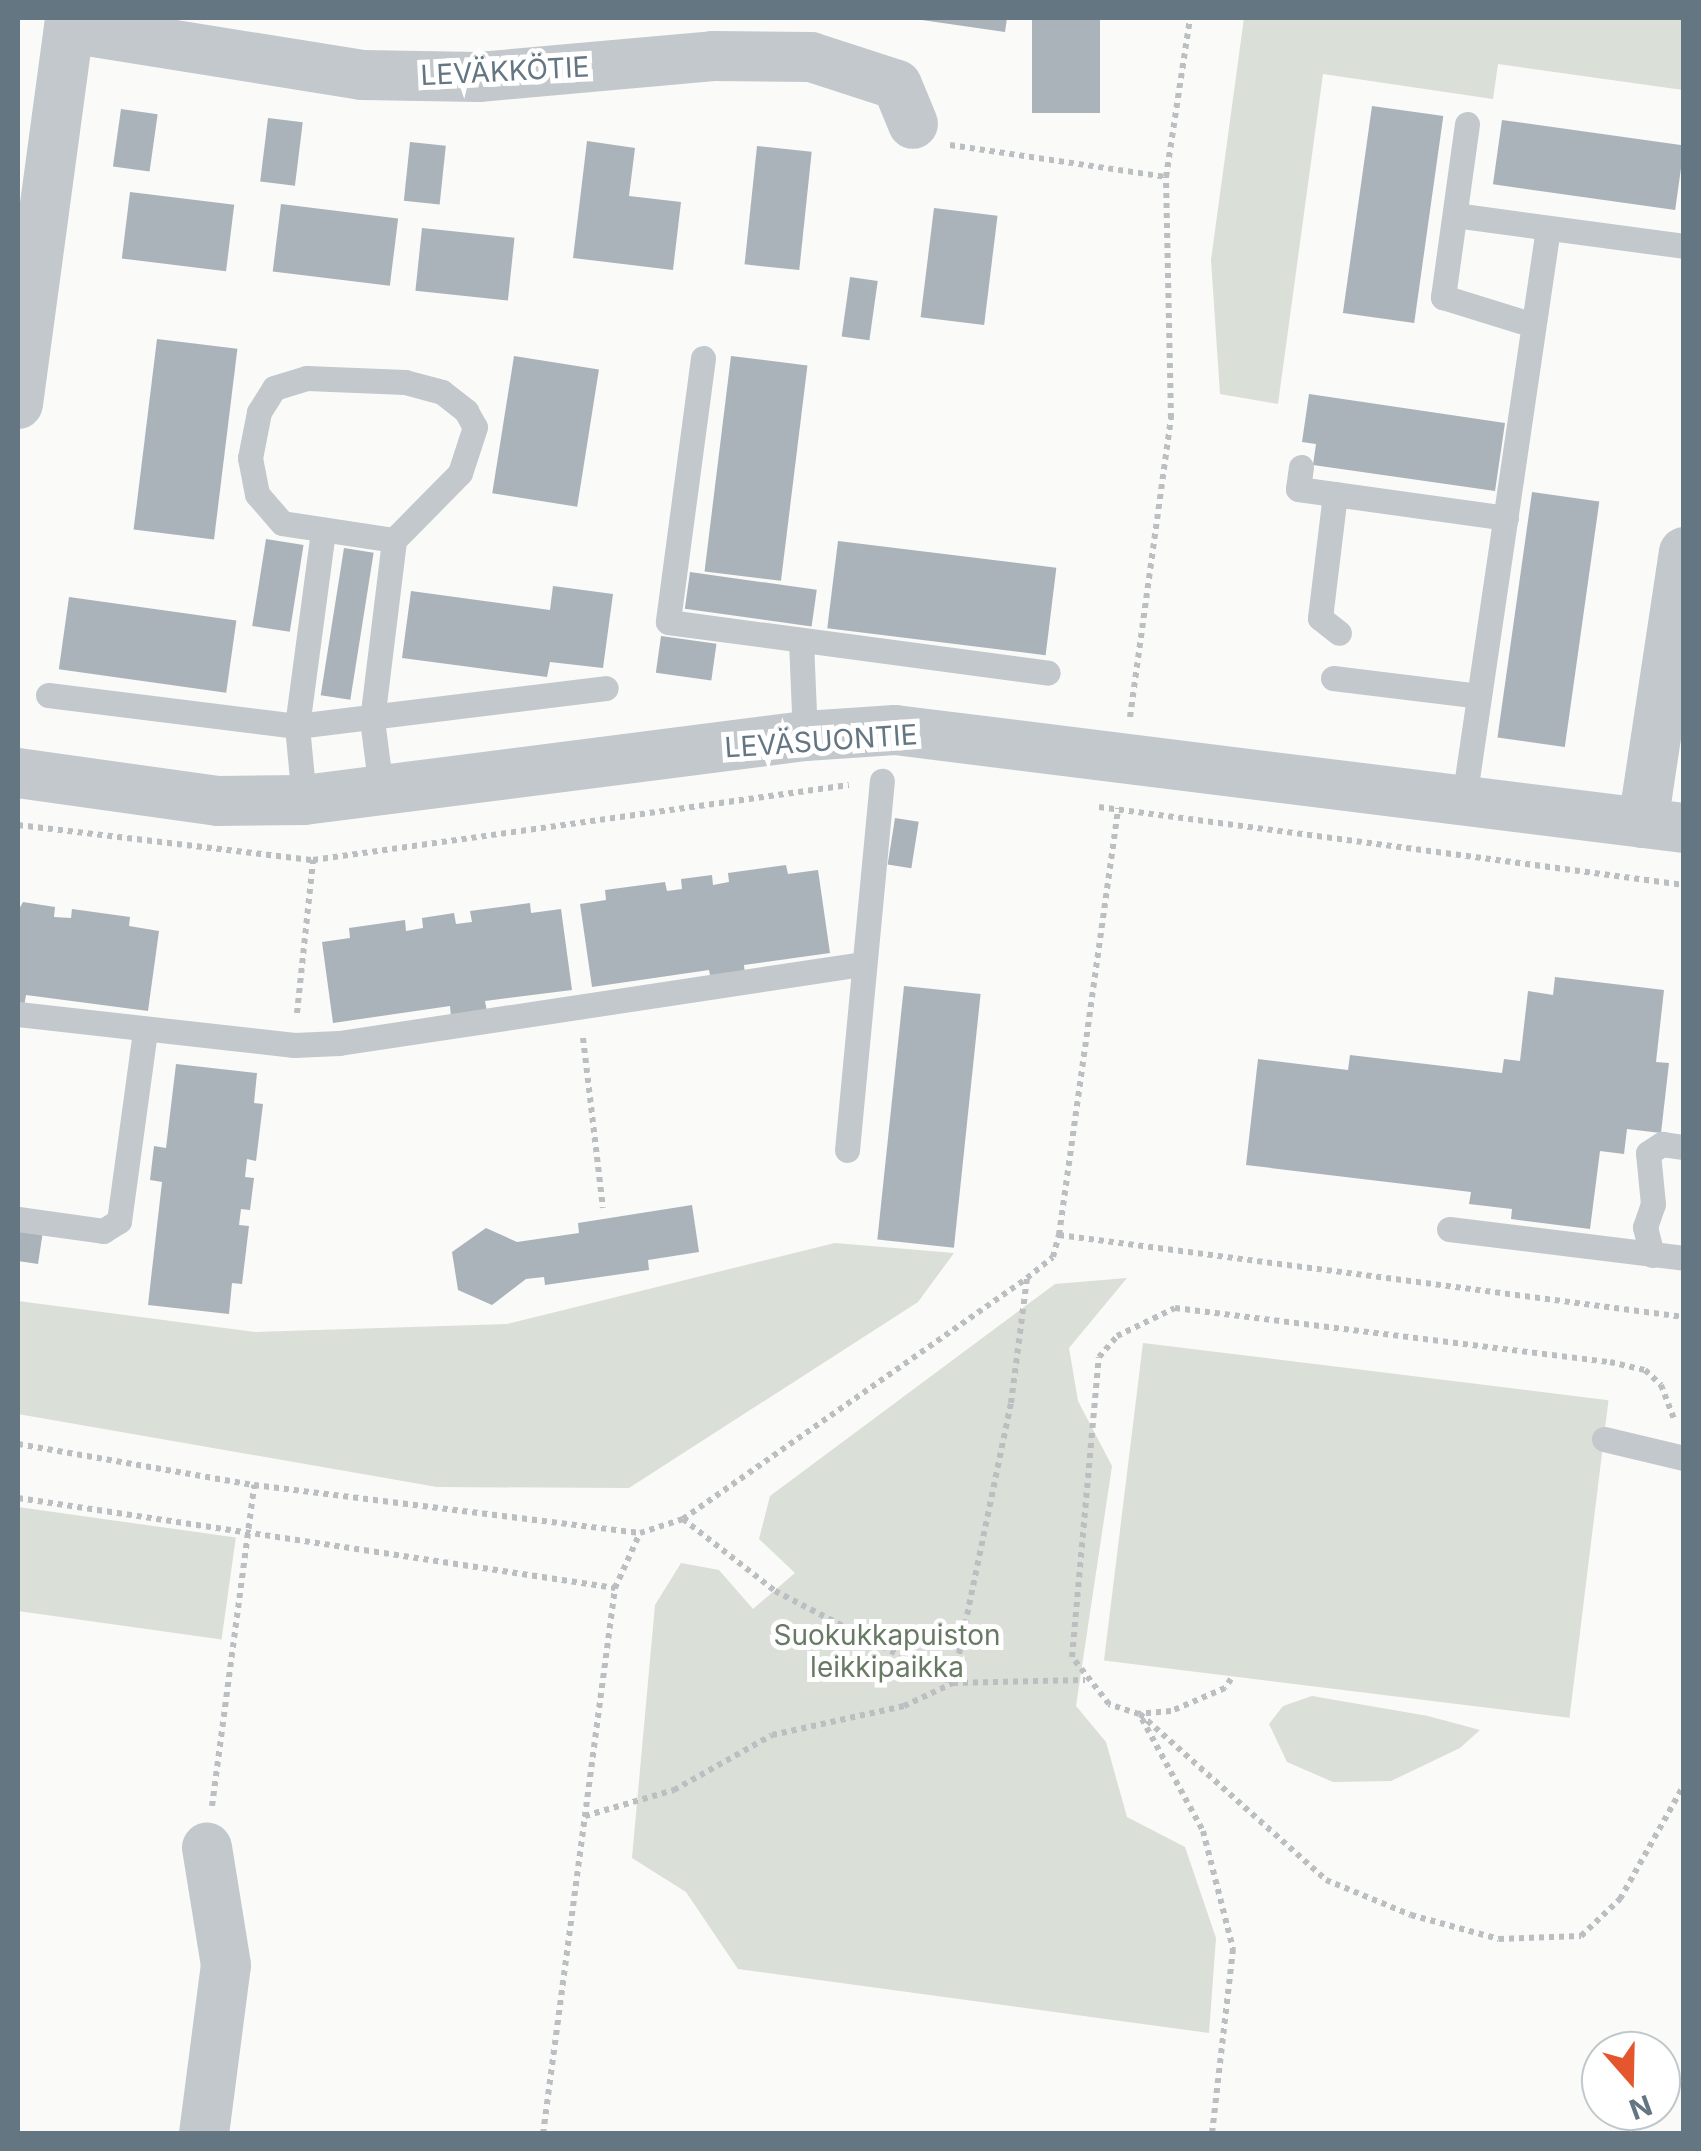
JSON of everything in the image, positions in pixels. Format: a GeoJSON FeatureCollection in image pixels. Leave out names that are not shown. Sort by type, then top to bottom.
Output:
{"type":"FeatureCollection","features":[{"type":"Feature","properties":{"kind":"street","name":"LEVÄKKÖTIE"},"geometry":{"type":"LineString","coordinates":[[69,23],[362,75],[479,77],[713,56],[812,57],[896,85],[913,124]]}},
{"type":"Feature","properties":{"kind":"street"},"geometry":{"type":"LineString","coordinates":[[18,404],[26,278],[69,23]]}},
{"type":"Feature","properties":{"kind":"street"},"geometry":{"type":"LineString","coordinates":[[1663,826],[1684,552]]}},
{"type":"Feature","properties":{"kind":"street","name":"LEVÄSUONTIE"},"geometry":{"type":"LineString","coordinates":[[18,773],[218,801],[304,800],[805,736],[895,730],[1124,754],[1663,826]]}},
{"type":"Feature","properties":{"kind":"street"},"geometry":{"type":"LineString","coordinates":[[204,2134],[226,1966],[207,1848]]}},
{"type":"Feature","properties":{"kind":"lane"},"geometry":{"type":"LineString","coordinates":[[1467,124],[1443,297],[1534,325]]}},
{"type":"Feature","properties":{"kind":"lane"},"geometry":{"type":"LineString","coordinates":[[1455,214],[1684,246]]}},
{"type":"Feature","properties":{"kind":"lane"},"geometry":{"type":"LineString","coordinates":[[1464,800],[1548,228]]}},
{"type":"Feature","properties":{"kind":"lane"},"geometry":{"type":"LineString","coordinates":[[703,358],[668,622],[1048,672]]}},
{"type":"Feature","properties":{"kind":"lane"},"geometry":{"type":"LineString","coordinates":[[381,789],[372,720],[394,540],[460,473],[475,428],[466,410],[442,392],[405,382],[307,378],[274,388],[259,412],[250,458],[258,494],[282,523],[394,540]]}},
{"type":"Feature","properties":{"kind":"lane"},"geometry":{"type":"LineString","coordinates":[[1301,466],[1298,489],[1506,518]]}},
{"type":"Feature","properties":{"kind":"lane"},"geometry":{"type":"LineString","coordinates":[[1335,494],[1320,618],[1339,633]]}},
{"type":"Feature","properties":{"kind":"lane"},"geometry":{"type":"LineString","coordinates":[[304,800],[298,726],[324,530]]}},
{"type":"Feature","properties":{"kind":"lane"},"geometry":{"type":"LineString","coordinates":[[801,641],[805,736]]}},
{"type":"Feature","properties":{"kind":"lane"},"geometry":{"type":"LineString","coordinates":[[1333,678],[1480,696]]}},
{"type":"Feature","properties":{"kind":"lane"},"geometry":{"type":"LineString","coordinates":[[48,695],[298,726],[372,720],[606,688]]}},
{"type":"Feature","properties":{"kind":"lane"},"geometry":{"type":"LineString","coordinates":[[847,1150],[882,781]]}},
{"type":"Feature","properties":{"kind":"lane"},"geometry":{"type":"LineString","coordinates":[[18,1014],[294,1045],[862,964]]}},
{"type":"Feature","properties":{"kind":"lane"},"geometry":{"type":"LineString","coordinates":[[18,1219],[104,1231],[120,1221],[144,1031]]}},
{"type":"Feature","properties":{"kind":"lane"},"geometry":{"type":"LineString","coordinates":[[1652,1254],[1645,1228],[1653,1204],[1648,1153],[1662,1144],[1684,1146]]}},
{"type":"Feature","properties":{"kind":"lane"},"geometry":{"type":"LineString","coordinates":[[1449,1229],[1684,1258]]}},
{"type":"Feature","properties":{"kind":"lane"},"geometry":{"type":"LineString","coordinates":[[1604,1439],[1682,1458]]}},
{"type":"Feature","properties":{"kind":"path"},"geometry":{"type":"LineString","coordinates":[[18,1444],[254,1484],[640,1533],[683,1519],[1052,1257],[1059,1236],[1172,418],[1166,176],[1190,18]]}},
{"type":"Feature","properties":{"kind":"path"},"geometry":{"type":"LineString","coordinates":[[913,124],[945,144],[1166,176]]}},
{"type":"Feature","properties":{"kind":"path"},"geometry":{"type":"LineString","coordinates":[[294,1045],[313,860]]}},
{"type":"Feature","properties":{"kind":"path"},"geometry":{"type":"LineString","coordinates":[[579,1007],[603,1208]]}},
{"type":"Feature","properties":{"kind":"path"},"geometry":{"type":"LineString","coordinates":[[1059,1236],[1684,1317]]}},
{"type":"Feature","properties":{"kind":"path"},"geometry":{"type":"LineString","coordinates":[[954,1683],[1011,1403],[1027,1278]]}},
{"type":"Feature","properties":{"kind":"path"},"geometry":{"type":"LineString","coordinates":[[1231,1680],[1226,1688],[1170,1712],[1140,1714],[1109,1704],[1085,1680],[1072,1657],[1099,1357],[1117,1336],[1175,1308],[1645,1370],[1668,1401],[1682,1458]]}},
{"type":"Feature","properties":{"kind":"path"},"geometry":{"type":"LineString","coordinates":[[207,1848],[254,1484]]}},
{"type":"Feature","properties":{"kind":"path"},"geometry":{"type":"LineString","coordinates":[[18,1498],[247,1536],[530,1571],[615,1588]]}},
{"type":"Feature","properties":{"kind":"path"},"geometry":{"type":"LineString","coordinates":[[683,1519],[775,1591],[954,1683]]}},
{"type":"Feature","properties":{"kind":"path"},"geometry":{"type":"LineString","coordinates":[[543,2134],[615,1588],[640,1533]]}},
{"type":"Feature","properties":{"kind":"path"},"geometry":{"type":"LineString","coordinates":[[586,1816],[674,1790],[772,1735],[904,1706],[954,1683],[1085,1680]]}},
{"type":"Feature","properties":{"kind":"path"},"geometry":{"type":"LineString","coordinates":[[1140,1714],[1326,1880],[1411,1916],[1500,1938],[1581,1936],[1620,1898],[1684,1785]]}},
{"type":"Feature","properties":{"kind":"path"},"geometry":{"type":"LineString","coordinates":[[1140,1714],[1203,1831],[1233,1949],[1212,2134]]}},
{"type":"Feature","properties":{"kind":"green space"},"geometry":{"type":"Polygon","coordinates":[[[1244,18],[1683,18],[1683,90],[1498,64],[1493,99],[1323,74],[1278,404],[1220,394],[1211,260],[1244,18]]]}},
{"type":"Feature","properties":{"kind":"green space"},"geometry":{"type":"Polygon","coordinates":[[[835,1243],[954,1253],[918,1302],[629,1488],[437,1487],[18,1414],[18,1301],[255,1332],[507,1324],[835,1243]]]}},
{"type":"Feature","properties":{"kind":"green space","name":"Suokukkapuiston leikkipaikka"},"geometry":{"type":"Polygon","coordinates":[[[1127,1278],[1069,1348],[1078,1401],[1112,1466],[1076,1706],[1106,1742],[1127,1817],[1185,1847],[1216,1938],[1209,2033],[738,1969],[686,1892],[632,1858],[655,1605],[681,1563],[719,1570],[753,1609],[795,1573],[759,1539],[770,1496],[1055,1284],[1127,1278]]]}},
{"type":"Feature","properties":{"kind":"green space"},"geometry":{"type":"Polygon","coordinates":[[[1143,1343],[1609,1400],[1570,1718],[1104,1661],[1143,1343]]]}},
{"type":"Feature","properties":{"kind":"green space"},"geometry":{"type":"Polygon","coordinates":[[[18,1507],[236,1538],[222,1640],[18,1611],[18,1507]]]}},
{"type":"Feature","properties":{"kind":"green space"},"geometry":{"type":"Polygon","coordinates":[[[1312,1696],[1428,1716],[1480,1730],[1460,1748],[1391,1781],[1333,1782],[1287,1762],[1269,1724],[1283,1706],[1312,1696]]]}},
{"type":"Feature","properties":{"kind":"building"},"geometry":{"type":"Polygon","coordinates":[[[908,18],[1007,18],[1005,32],[908,18]]]}},
{"type":"Feature","properties":{"kind":"building"},"geometry":{"type":"Polygon","coordinates":[[[1032,18],[1100,18],[1100,113],[1032,113],[1032,18]]]}},
{"type":"Feature","properties":{"kind":"building"},"geometry":{"type":"Polygon","coordinates":[[[1372,106],[1443,116],[1414,323],[1343,313],[1372,106]]]}},
{"type":"Feature","properties":{"kind":"building"},"geometry":{"type":"Polygon","coordinates":[[[121,109],[158,114],[150,172],[113,166],[121,109]]]}},
{"type":"Feature","properties":{"kind":"building"},"geometry":{"type":"Polygon","coordinates":[[[268,118],[303,122],[295,186],[260,182],[268,118]]]}},
{"type":"Feature","properties":{"kind":"building"},"geometry":{"type":"Polygon","coordinates":[[[1502,120],[1684,146],[1675,210],[1493,184],[1502,120]]]}},
{"type":"Feature","properties":{"kind":"building"},"geometry":{"type":"Polygon","coordinates":[[[587,141],[635,148],[629,196],[681,202],[673,270],[573,258],[587,141]]]}},
{"type":"Feature","properties":{"kind":"building"},"geometry":{"type":"Polygon","coordinates":[[[410,142],[446,146],[440,204],[404,201],[410,142]]]}},
{"type":"Feature","properties":{"kind":"building"},"geometry":{"type":"Polygon","coordinates":[[[757,146],[812,152],[799,270],[745,264],[757,146]]]}},
{"type":"Feature","properties":{"kind":"building"},"geometry":{"type":"Polygon","coordinates":[[[130,192],[234,205],[226,271],[122,259],[130,192]]]}},
{"type":"Feature","properties":{"kind":"building"},"geometry":{"type":"Polygon","coordinates":[[[281,204],[398,218],[390,286],[273,271],[281,204]]]}},
{"type":"Feature","properties":{"kind":"building"},"geometry":{"type":"Polygon","coordinates":[[[934,208],[998,216],[984,325],[921,317],[934,208]]]}},
{"type":"Feature","properties":{"kind":"building"},"geometry":{"type":"Polygon","coordinates":[[[422,228],[514,238],[508,300],[415,291],[422,228]]]}},
{"type":"Feature","properties":{"kind":"building"},"geometry":{"type":"Polygon","coordinates":[[[850,277],[878,281],[869,340],[842,336],[850,277]]]}},
{"type":"Feature","properties":{"kind":"building"},"geometry":{"type":"Polygon","coordinates":[[[157,339],[237,349],[214,539],[134,530],[157,339]]]}},
{"type":"Feature","properties":{"kind":"building"},"geometry":{"type":"Polygon","coordinates":[[[514,356],[599,369],[577,507],[492,493],[514,356]]]}},
{"type":"Feature","properties":{"kind":"building"},"geometry":{"type":"Polygon","coordinates":[[[731,356],[807,365],[781,581],[705,571],[731,356]]]}},
{"type":"Feature","properties":{"kind":"building"},"geometry":{"type":"Polygon","coordinates":[[[1309,394],[1505,423],[1495,491],[1313,465],[1316,444],[1302,442],[1309,394]]]}},
{"type":"Feature","properties":{"kind":"building"},"geometry":{"type":"Polygon","coordinates":[[[1532,492],[1599,501],[1565,747],[1497,738],[1532,492]]]}},
{"type":"Feature","properties":{"kind":"building"},"geometry":{"type":"Polygon","coordinates":[[[266,539],[304,545],[290,632],[252,626],[266,539]]]}},
{"type":"Feature","properties":{"kind":"building"},"geometry":{"type":"Polygon","coordinates":[[[838,541],[1056,568],[1046,655],[827,628],[838,541]]]}},
{"type":"Feature","properties":{"kind":"building"},"geometry":{"type":"Polygon","coordinates":[[[344,548],[374,553],[350,700],[321,695],[344,548]]]}},
{"type":"Feature","properties":{"kind":"building"},"geometry":{"type":"Polygon","coordinates":[[[690,572],[817,590],[812,626],[685,609],[690,572]]]}},
{"type":"Feature","properties":{"kind":"building"},"geometry":{"type":"Polygon","coordinates":[[[553,586],[613,594],[603,668],[550,662],[547,677],[402,658],[411,591],[550,610],[553,586]]]}},
{"type":"Feature","properties":{"kind":"building"},"geometry":{"type":"Polygon","coordinates":[[[69,597],[236,621],[226,693],[59,669],[69,597]]]}},
{"type":"Feature","properties":{"kind":"building"},"geometry":{"type":"Polygon","coordinates":[[[661,636],[716,644],[711,680],[656,673],[661,636]]]}},
{"type":"Feature","properties":{"kind":"building"},"geometry":{"type":"Polygon","coordinates":[[[895,818],[919,822],[911,868],[888,864],[895,818]]]}},
{"type":"Feature","properties":{"kind":"building"},"geometry":{"type":"Polygon","coordinates":[[[786,865],[788,874],[818,870],[830,953],[744,965],[745,975],[711,980],[709,970],[592,987],[580,904],[606,900],[605,890],[665,882],[667,891],[682,889],[681,879],[712,875],[713,885],[729,882],[728,873],[786,865]]]}},
{"type":"Feature","properties":{"kind":"building"},"geometry":{"type":"Polygon","coordinates":[[[23,902],[55,907],[54,917],[71,918],[72,909],[130,917],[129,926],[159,931],[148,1011],[26,995],[24,1007],[18,1006],[18,911],[23,902]]]}},
{"type":"Feature","properties":{"kind":"building"},"geometry":{"type":"Polygon","coordinates":[[[530,903],[531,913],[561,909],[572,990],[485,1001],[487,1012],[451,1017],[450,1006],[333,1023],[322,942],[350,938],[349,928],[405,920],[406,931],[423,928],[422,918],[454,913],[456,924],[472,922],[470,911],[530,903]]]}},
{"type":"Feature","properties":{"kind":"building"},"geometry":{"type":"Polygon","coordinates":[[[1555,977],[1664,990],[1656,1062],[1669,1063],[1661,1133],[1627,1129],[1624,1154],[1600,1151],[1590,1229],[1511,1219],[1512,1209],[1469,1204],[1471,1192],[1246,1165],[1258,1059],[1348,1070],[1350,1055],[1502,1073],[1504,1059],[1520,1061],[1528,991],[1553,995],[1555,977]]]}},
{"type":"Feature","properties":{"kind":"building"},"geometry":{"type":"Polygon","coordinates":[[[904,986],[981,994],[954,1248],[877,1240],[904,986]]]}},
{"type":"Feature","properties":{"kind":"building"},"geometry":{"type":"Polygon","coordinates":[[[176,1064],[257,1073],[254,1103],[263,1104],[256,1161],[247,1159],[245,1177],[254,1178],[250,1210],[241,1209],[239,1225],[249,1226],[242,1284],[232,1283],[229,1314],[148,1305],[162,1182],[150,1180],[154,1146],[166,1148],[176,1064]]]}},
{"type":"Feature","properties":{"kind":"building"},"geometry":{"type":"Polygon","coordinates":[[[692,1205],[699,1252],[648,1260],[649,1270],[545,1285],[544,1277],[526,1279],[492,1305],[458,1290],[452,1252],[486,1228],[517,1242],[579,1233],[578,1223],[692,1205]]]}},
{"type":"Feature","properties":{"kind":"building"},"geometry":{"type":"Polygon","coordinates":[[[18,1227],[43,1231],[38,1264],[18,1261],[18,1227]]]}}]}
